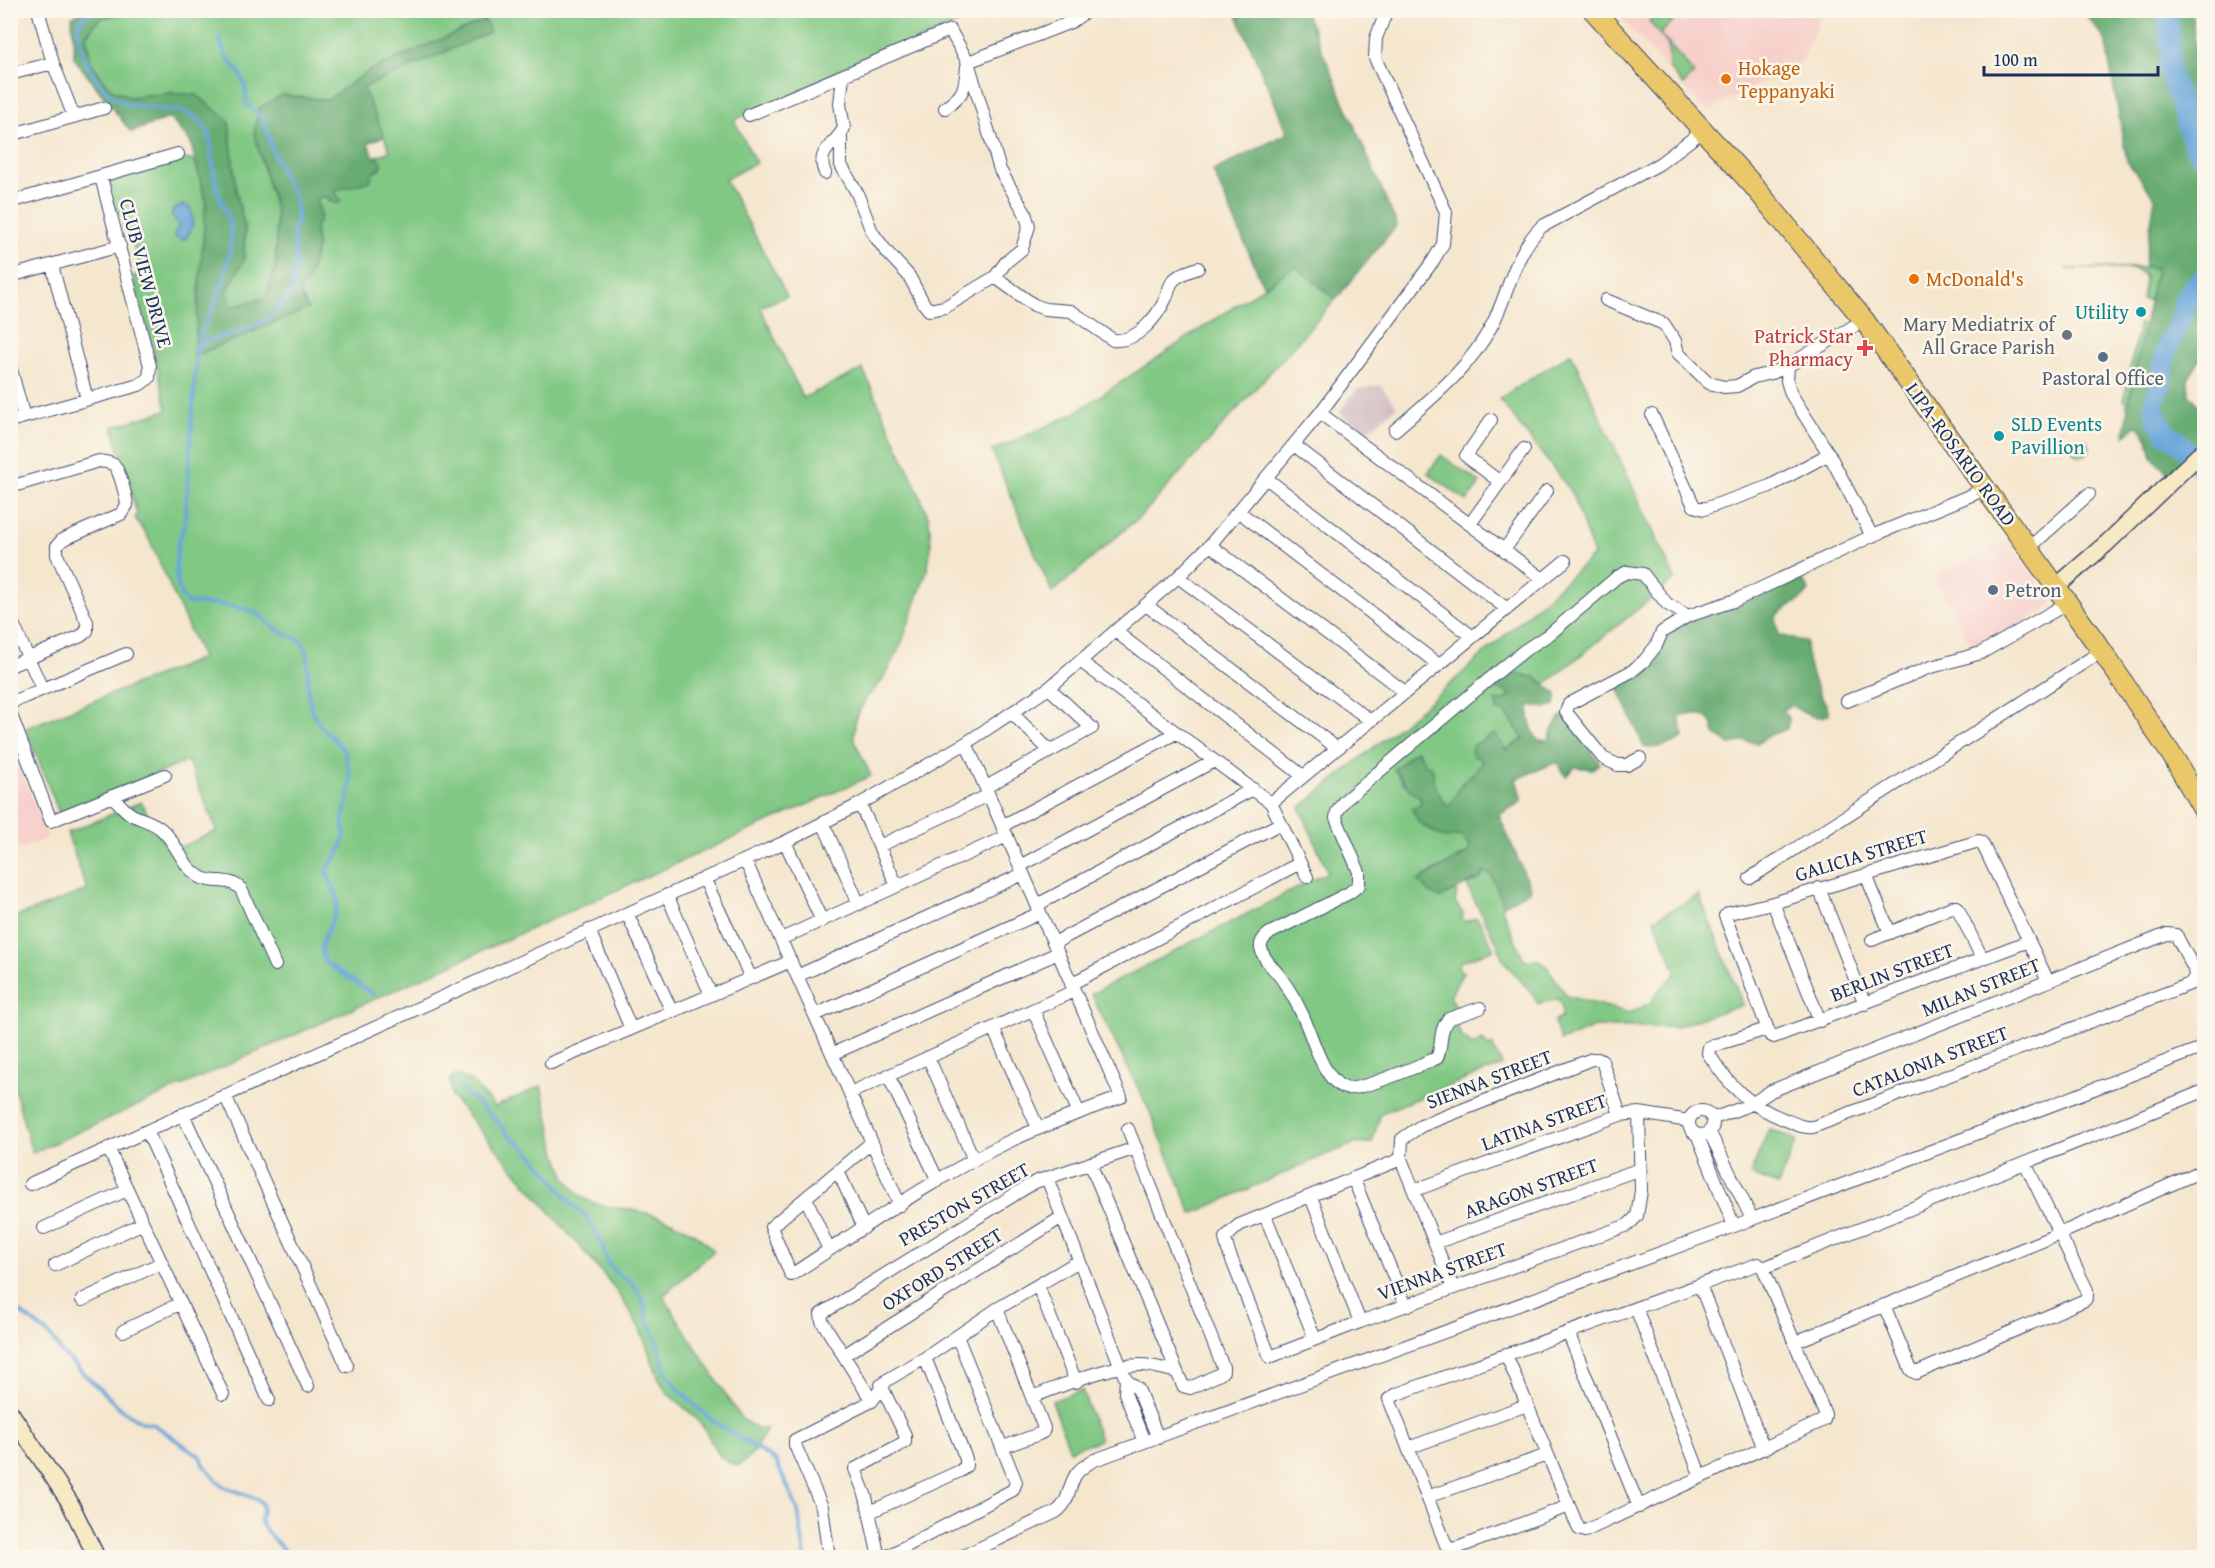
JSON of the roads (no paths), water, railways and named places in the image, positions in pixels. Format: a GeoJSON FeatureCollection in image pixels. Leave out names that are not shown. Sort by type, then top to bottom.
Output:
{"type":"FeatureCollection","features":[{"type":"Feature","properties":{"kind":"main road","name":"LIPA-ROSARIO ROAD"},"geometry":{"type":"LineString","coordinates":[[1593,10],[1704,130],[1791,230],[1864,320],[2102,651],[2175,760],[2205,811]]}},
{"type":"Feature","properties":{"kind":"street"},"geometry":{"type":"LineString","coordinates":[[38,10],[53,63],[74,117]]}},
{"type":"Feature","properties":{"kind":"street"},"geometry":{"type":"LineString","coordinates":[[968,62],[1071,22],[1088,10]]}},
{"type":"Feature","properties":{"kind":"street"},"geometry":{"type":"LineString","coordinates":[[30,1184],[785,842],[860,804],[966,743],[1049,688],[1179,577],[1210,545],[1320,413],[1433,261],[1443,244],[1446,212],[1374,58],[1376,38],[1387,10]]}},
{"type":"Feature","properties":{"kind":"street"},"geometry":{"type":"LineString","coordinates":[[749,115],[950,30],[968,62],[1000,170],[1029,226],[1022,249],[1006,262],[996,278],[939,310],[929,310],[925,307],[909,276],[872,232],[857,193],[841,165],[841,134]]}},
{"type":"Feature","properties":{"kind":"street"},"geometry":{"type":"LineString","coordinates":[[945,108],[963,92],[968,62]]}},
{"type":"Feature","properties":{"kind":"street"},"geometry":{"type":"LineString","coordinates":[[10,74],[53,63]]}},
{"type":"Feature","properties":{"kind":"street"},"geometry":{"type":"LineString","coordinates":[[825,173],[821,161],[822,155],[844,128],[840,104],[843,76]]}},
{"type":"Feature","properties":{"kind":"street"},"geometry":{"type":"LineString","coordinates":[[10,135],[104,108]]}},
{"type":"Feature","properties":{"kind":"street"},"geometry":{"type":"LineString","coordinates":[[1395,430],[1449,383],[1468,362],[1492,324],[1528,240],[1541,227],[1659,164],[1704,130]]}},
{"type":"Feature","properties":{"kind":"street"},"geometry":{"type":"LineString","coordinates":[[10,202],[178,154]]}},
{"type":"Feature","properties":{"kind":"street","name":"CLUB VIEW DRIVE"},"geometry":{"type":"LineString","coordinates":[[10,421],[139,385],[145,382],[150,372],[101,177]]}},
{"type":"Feature","properties":{"kind":"street"},"geometry":{"type":"LineString","coordinates":[[10,276],[120,246]]}},
{"type":"Feature","properties":{"kind":"street"},"geometry":{"type":"LineString","coordinates":[[52,265],[87,399]]}},
{"type":"Feature","properties":{"kind":"street"},"geometry":{"type":"LineString","coordinates":[[996,278],[1034,305],[1045,309],[1071,311],[1113,340],[1118,340],[1130,338],[1140,332],[1162,304],[1173,281],[1198,268]]}},
{"type":"Feature","properties":{"kind":"street"},"geometry":{"type":"LineString","coordinates":[[1606,300],[1664,324],[1675,340],[1678,353],[1709,383],[1724,387],[1737,386],[1754,377],[1788,366],[1864,320]]}},
{"type":"Feature","properties":{"kind":"street"},"geometry":{"type":"LineString","coordinates":[[10,366],[24,417]]}},
{"type":"Feature","properties":{"kind":"street"},"geometry":{"type":"LineString","coordinates":[[1788,366],[1787,381],[1791,394],[1828,454],[1872,536]]}},
{"type":"Feature","properties":{"kind":"street"},"geometry":{"type":"LineString","coordinates":[[1320,413],[1543,579]]}},
{"type":"Feature","properties":{"kind":"street"},"geometry":{"type":"LineString","coordinates":[[1652,415],[1694,506],[1699,509],[1770,486],[1828,454]]}},
{"type":"Feature","properties":{"kind":"street"},"geometry":{"type":"LineString","coordinates":[[1491,420],[1466,456],[1500,482]]}},
{"type":"Feature","properties":{"kind":"street"},"geometry":{"type":"LineString","coordinates":[[1294,445],[1507,609]]}},
{"type":"Feature","properties":{"kind":"street"},"geometry":{"type":"LineString","coordinates":[[1470,524],[1524,449]]}},
{"type":"Feature","properties":{"kind":"street"},"geometry":{"type":"LineString","coordinates":[[1847,701],[1928,668],[1981,653],[2062,595],[2107,543],[2205,450]]}},
{"type":"Feature","properties":{"kind":"street"},"geometry":{"type":"LineString","coordinates":[[10,487],[99,461],[110,463],[117,469],[127,501],[126,509],[121,514],[62,540],[57,546],[57,555],[87,622],[87,631],[81,636],[10,666]]}},
{"type":"Feature","properties":{"kind":"street"},"geometry":{"type":"LineString","coordinates":[[1266,478],[1473,637]]}},
{"type":"Feature","properties":{"kind":"street"},"geometry":{"type":"LineString","coordinates":[[1640,758],[1627,765],[1607,761],[1566,712],[1566,708],[1569,704],[1632,671],[1656,646],[1662,632],[1688,616],[1736,600],[1872,536],[1986,489]]}},
{"type":"Feature","properties":{"kind":"street"},"geometry":{"type":"LineString","coordinates":[[1504,549],[1547,491]]}},
{"type":"Feature","properties":{"kind":"street"},"geometry":{"type":"LineString","coordinates":[[2029,548],[2089,494]]}},
{"type":"Feature","properties":{"kind":"street"},"geometry":{"type":"LineString","coordinates":[[1238,511],[1439,665]]}},
{"type":"Feature","properties":{"kind":"street"},"geometry":{"type":"LineString","coordinates":[[1210,545],[1405,692]]}},
{"type":"Feature","properties":{"kind":"street"},"geometry":{"type":"LineString","coordinates":[[1271,803],[1565,561]]}},
{"type":"Feature","properties":{"kind":"street"},"geometry":{"type":"LineString","coordinates":[[1480,1008],[1448,1019],[1440,1038],[1437,1058],[1370,1084],[1348,1089],[1331,1077],[1321,1061],[1295,999],[1264,957],[1262,941],[1270,933],[1349,893],[1359,885],[1359,872],[1336,818],[1344,801],[1493,676],[1551,633],[1617,577],[1628,572],[1643,574],[1667,604],[1688,616]]}},
{"type":"Feature","properties":{"kind":"street"},"geometry":{"type":"LineString","coordinates":[[1179,577],[1371,721]]}},
{"type":"Feature","properties":{"kind":"street"},"geometry":{"type":"LineString","coordinates":[[1146,605],[1337,748]]}},
{"type":"Feature","properties":{"kind":"street"},"geometry":{"type":"LineString","coordinates":[[10,617],[39,682]]}},
{"type":"Feature","properties":{"kind":"street"},"geometry":{"type":"LineString","coordinates":[[1115,631],[1303,776]]}},
{"type":"Feature","properties":{"kind":"street"},"geometry":{"type":"LineString","coordinates":[[1750,879],[2102,651]]}},
{"type":"Feature","properties":{"kind":"street"},"geometry":{"type":"LineString","coordinates":[[10,703],[126,654]]}},
{"type":"Feature","properties":{"kind":"street"},"geometry":{"type":"LineString","coordinates":[[1080,661],[1271,803],[1307,877]]}},
{"type":"Feature","properties":{"kind":"street"},"geometry":{"type":"LineString","coordinates":[[879,846],[987,791],[1050,751],[1092,728],[1049,688]]}},
{"type":"Feature","properties":{"kind":"street"},"geometry":{"type":"LineString","coordinates":[[10,712],[51,821],[165,775]]}},
{"type":"Feature","properties":{"kind":"street"},"geometry":{"type":"LineString","coordinates":[[1011,713],[1050,751]]}},
{"type":"Feature","properties":{"kind":"street"},"geometry":{"type":"LineString","coordinates":[[781,939],[897,886],[1005,831],[1176,733]]}},
{"type":"Feature","properties":{"kind":"street"},"geometry":{"type":"LineString","coordinates":[[872,1142],[771,1227],[791,1275],[974,1160],[1038,1128],[1121,1097],[966,743]]}},
{"type":"Feature","properties":{"kind":"street"},"geometry":{"type":"LineString","coordinates":[[797,976],[1022,870],[1215,761]]}},
{"type":"Feature","properties":{"kind":"street"},"geometry":{"type":"LineString","coordinates":[[815,1015],[1039,909],[1253,789]]}},
{"type":"Feature","properties":{"kind":"street"},"geometry":{"type":"LineString","coordinates":[[112,796],[129,814],[148,820],[161,828],[170,837],[191,870],[202,878],[227,881],[236,884],[241,889],[275,965]]}},
{"type":"Feature","properties":{"kind":"street"},"geometry":{"type":"LineString","coordinates":[[860,804],[897,886]]}},
{"type":"Feature","properties":{"kind":"street"},"geometry":{"type":"LineString","coordinates":[[823,823],[859,904]]}},
{"type":"Feature","properties":{"kind":"street"},"geometry":{"type":"LineString","coordinates":[[832,1054],[1056,948],[1281,823]]}},
{"type":"Feature","properties":{"kind":"street","name":"GALICIA STREET"},"geometry":{"type":"LineString","coordinates":[[1768,1032],[1725,916],[1979,841],[1982,843],[2048,981]]}},
{"type":"Feature","properties":{"kind":"street"},"geometry":{"type":"LineString","coordinates":[[785,842],[822,921]]}},
{"type":"Feature","properties":{"kind":"street"},"geometry":{"type":"LineString","coordinates":[[745,860],[900,1205]]}},
{"type":"Feature","properties":{"kind":"street"},"geometry":{"type":"LineString","coordinates":[[850,1093],[1033,1010],[1300,863]]}},
{"type":"Feature","properties":{"kind":"street"},"geometry":{"type":"LineString","coordinates":[[1866,875],[1890,933]]}},
{"type":"Feature","properties":{"kind":"street"},"geometry":{"type":"LineString","coordinates":[[704,878],[751,978]]}},
{"type":"Feature","properties":{"kind":"street"},"geometry":{"type":"LineString","coordinates":[[1819,888],[1865,1004]]}},
{"type":"Feature","properties":{"kind":"street"},"geometry":{"type":"LineString","coordinates":[[667,895],[711,995]]}},
{"type":"Feature","properties":{"kind":"street"},"geometry":{"type":"LineString","coordinates":[[1773,903],[1820,1021]]}},
{"type":"Feature","properties":{"kind":"street"},"geometry":{"type":"LineString","coordinates":[[1872,940],[1952,907],[1957,907],[1982,958]]}},
{"type":"Feature","properties":{"kind":"street"},"geometry":{"type":"LineString","coordinates":[[627,913],[672,1012]]}},
{"type":"Feature","properties":{"kind":"street"},"geometry":{"type":"LineString","coordinates":[[589,930],[631,1029]]}},
{"type":"Feature","properties":{"kind":"street","name":"MILAN STREET"},"geometry":{"type":"LineString","coordinates":[[1706,1128],[1752,1104],[1771,1091],[2172,933],[2176,935],[2194,969],[2195,977],[2190,984]]}},
{"type":"Feature","properties":{"kind":"street","name":"BERLIN STREET"},"geometry":{"type":"LineString","coordinates":[[1708,1049],[1768,1032],[1774,1036],[1820,1021],[2029,941]]}},
{"type":"Feature","properties":{"kind":"street"},"geometry":{"type":"LineString","coordinates":[[551,1063],[791,961]]}},
{"type":"Feature","properties":{"kind":"street","name":"CATALONIA STREET"},"geometry":{"type":"LineString","coordinates":[[1708,1049],[1723,1076],[1752,1104],[1801,1126],[1813,1127],[2190,984]]}},
{"type":"Feature","properties":{"kind":"street"},"geometry":{"type":"LineString","coordinates":[[1033,1010],[1079,1113]]}},
{"type":"Feature","properties":{"kind":"street"},"geometry":{"type":"LineString","coordinates":[[993,1028],[1038,1128]]}},
{"type":"Feature","properties":{"kind":"street"},"geometry":{"type":"LineString","coordinates":[[959,1557],[1064,1507],[1073,1479],[1084,1466],[1092,1461],[1734,1226],[2205,1047]]}},
{"type":"Feature","properties":{"kind":"street"},"geometry":{"type":"LineString","coordinates":[[928,1057],[974,1160]]}},
{"type":"Feature","properties":{"kind":"street","name":"SIENNA STREET"},"geometry":{"type":"LineString","coordinates":[[1401,1159],[1402,1139],[1421,1126],[1598,1059],[1602,1061],[1620,1115]]}},
{"type":"Feature","properties":{"kind":"street"},"geometry":{"type":"LineString","coordinates":[[888,1075],[938,1181]]}},
{"type":"Feature","properties":{"kind":"street"},"geometry":{"type":"LineString","coordinates":[[1763,1268],[2205,1091]]}},
{"type":"Feature","properties":{"kind":"street"},"geometry":{"type":"LineString","coordinates":[[225,1095],[348,1366]]}},
{"type":"Feature","properties":{"kind":"street","name":"LATINA STREET"},"geometry":{"type":"LineString","coordinates":[[1415,1190],[1620,1115],[1639,1113],[1689,1121],[1693,1114],[1700,1111],[1708,1113],[1706,1128]]}},
{"type":"Feature","properties":{"kind":"street"},"geometry":{"type":"LineString","coordinates":[[1639,1113],[1640,1170]]}},
{"type":"Feature","properties":{"kind":"street"},"geometry":{"type":"LineString","coordinates":[[183,1114],[308,1386]]}},
{"type":"Feature","properties":{"kind":"street"},"geometry":{"type":"LineString","coordinates":[[1689,1121],[1691,1129],[1706,1128]]}},
{"type":"Feature","properties":{"kind":"street"},"geometry":{"type":"LineString","coordinates":[[1706,1128],[1752,1219]]}},
{"type":"Feature","properties":{"kind":"street"},"geometry":{"type":"LineString","coordinates":[[1706,1128],[1715,1181],[1734,1226]]}},
{"type":"Feature","properties":{"kind":"street"},"geometry":{"type":"LineString","coordinates":[[1090,1163],[1183,1386],[1190,1388],[1220,1374],[1223,1369],[1128,1129]]}},
{"type":"Feature","properties":{"kind":"street"},"geometry":{"type":"LineString","coordinates":[[147,1131],[269,1400]]}},
{"type":"Feature","properties":{"kind":"street"},"geometry":{"type":"LineString","coordinates":[[108,1148],[223,1394]]}},
{"type":"Feature","properties":{"kind":"street","name":"PRESTON STREET"},"geometry":{"type":"LineString","coordinates":[[844,1355],[822,1321],[821,1314],[1035,1182],[1136,1148]]}},
{"type":"Feature","properties":{"kind":"street"},"geometry":{"type":"LineString","coordinates":[[1315,1339],[1265,1215],[1401,1159],[1453,1288]]}},
{"type":"Feature","properties":{"kind":"street"},"geometry":{"type":"LineString","coordinates":[[1884,1305],[1911,1370],[1917,1373],[2085,1300],[2087,1290],[2025,1163]]}},
{"type":"Feature","properties":{"kind":"street","name":"VIENNA STREET"},"geometry":{"type":"LineString","coordinates":[[1265,1215],[1236,1228],[1225,1242],[1270,1357],[1628,1225],[1637,1216],[1641,1191],[1640,1170]]}},
{"type":"Feature","properties":{"kind":"street","name":"ARAGON STREET"},"geometry":{"type":"LineString","coordinates":[[1435,1243],[1640,1170]]}},
{"type":"Feature","properties":{"kind":"street"},"geometry":{"type":"LineString","coordinates":[[1795,1342],[2059,1234],[2205,1170]]}},
{"type":"Feature","properties":{"kind":"street"},"geometry":{"type":"LineString","coordinates":[[838,1171],[864,1228]]}},
{"type":"Feature","properties":{"kind":"street"},"geometry":{"type":"LineString","coordinates":[[1715,1181],[1730,1174]]}},
{"type":"Feature","properties":{"kind":"street"},"geometry":{"type":"LineString","coordinates":[[1047,1178],[1120,1367],[1126,1380],[1138,1389],[1158,1438]]}},
{"type":"Feature","properties":{"kind":"street"},"geometry":{"type":"LineString","coordinates":[[1353,1178],[1406,1305]]}},
{"type":"Feature","properties":{"kind":"street"},"geometry":{"type":"LineString","coordinates":[[44,1228],[127,1190]]}},
{"type":"Feature","properties":{"kind":"street"},"geometry":{"type":"LineString","coordinates":[[1311,1197],[1360,1322]]}},
{"type":"Feature","properties":{"kind":"street"},"geometry":{"type":"LineString","coordinates":[[806,1198],[829,1250]]}},
{"type":"Feature","properties":{"kind":"street"},"geometry":{"type":"LineString","coordinates":[[1726,1207],[1742,1199]]}},
{"type":"Feature","properties":{"kind":"street","name":"OXFORD STREET"},"geometry":{"type":"LineString","coordinates":[[844,1355],[1062,1217]]}},
{"type":"Feature","properties":{"kind":"street"},"geometry":{"type":"LineString","coordinates":[[55,1265],[143,1223]]}},
{"type":"Feature","properties":{"kind":"street"},"geometry":{"type":"LineString","coordinates":[[829,1557],[822,1507],[795,1445],[795,1440],[872,1401],[881,1385],[997,1309],[1079,1261]]}},
{"type":"Feature","properties":{"kind":"street"},"geometry":{"type":"LineString","coordinates":[[82,1300],[161,1263]]}},
{"type":"Feature","properties":{"kind":"street"},"geometry":{"type":"LineString","coordinates":[[1506,1354],[1579,1529],[1585,1530],[1764,1449],[1818,1423],[1825,1417],[1795,1342],[1763,1268],[1756,1264],[1506,1354],[1391,1397],[1390,1406],[1446,1545],[1453,1549],[1569,1506]]}},
{"type":"Feature","properties":{"kind":"street"},"geometry":{"type":"LineString","coordinates":[[1700,1285],[1764,1449]]}},
{"type":"Feature","properties":{"kind":"street"},"geometry":{"type":"LineString","coordinates":[[1038,1286],[1076,1382]]}},
{"type":"Feature","properties":{"kind":"street"},"geometry":{"type":"LineString","coordinates":[[123,1331],[180,1303]]}},
{"type":"Feature","properties":{"kind":"street"},"geometry":{"type":"LineString","coordinates":[[1636,1308],[1701,1478]]}},
{"type":"Feature","properties":{"kind":"street"},"geometry":{"type":"LineString","coordinates":[[997,1309],[1044,1428],[1043,1432],[1003,1447]]}},
{"type":"Feature","properties":{"kind":"street"},"geometry":{"type":"LineString","coordinates":[[1568,1332],[1639,1507]]}},
{"type":"Feature","properties":{"kind":"street"},"geometry":{"type":"LineString","coordinates":[[884,1557],[1013,1490],[1016,1482],[957,1336]]}},
{"type":"Feature","properties":{"kind":"street"},"geometry":{"type":"LineString","coordinates":[[844,1355],[872,1401]]}},
{"type":"Feature","properties":{"kind":"street"},"geometry":{"type":"LineString","coordinates":[[870,1512],[960,1471],[966,1466],[966,1459],[925,1358]]}},
{"type":"Feature","properties":{"kind":"street"},"geometry":{"type":"LineString","coordinates":[[1032,1397],[1120,1367],[1139,1365],[1177,1372]]}},
{"type":"Feature","properties":{"kind":"street"},"geometry":{"type":"LineString","coordinates":[[1126,1380],[1125,1393],[1144,1442]]}},
{"type":"Feature","properties":{"kind":"street"},"geometry":{"type":"LineString","coordinates":[[879,1557],[870,1512],[855,1469],[905,1442],[905,1435],[881,1385]]}},
{"type":"Feature","properties":{"kind":"street"},"geometry":{"type":"LineString","coordinates":[[1408,1449],[1527,1404]]}},
{"type":"Feature","properties":{"kind":"street"},"geometry":{"type":"LineString","coordinates":[[10,1412],[69,1501],[97,1557]]}},
{"type":"Feature","properties":{"kind":"street"},"geometry":{"type":"LineString","coordinates":[[1427,1497],[1547,1455]]}},
{"type":"Feature","properties":{"kind":"water"},"geometry":{"type":"Polygon","coordinates":[[[183,205],[190,208],[193,221],[189,234],[183,240],[174,235],[179,225],[171,215],[173,210],[183,205]]]}},
{"type":"Feature","properties":{"kind":"waterway"},"geometry":{"type":"LineString","coordinates":[[101,10],[84,16],[79,22],[79,39],[87,64],[108,92],[122,102],[184,112],[194,116],[202,123],[210,136],[217,188],[231,226],[230,249],[224,277],[197,349],[185,521],[176,559],[176,575],[180,591],[187,603],[230,605],[256,613],[282,633],[300,640],[305,647],[308,657],[308,695],[313,714],[322,728],[341,746],[345,753],[350,776],[350,790],[343,820],[345,835],[340,851],[327,870],[335,891],[337,906],[323,941],[322,955],[325,962],[374,995]]}},
{"type":"Feature","properties":{"kind":"waterway"},"geometry":{"type":"LineString","coordinates":[[2167,10],[2170,44],[2169,70],[2194,145],[2204,160]]}},
{"type":"Feature","properties":{"kind":"waterway"},"geometry":{"type":"LineString","coordinates":[[198,344],[265,321],[292,290],[296,263],[293,230],[297,222],[297,202],[274,156],[262,118],[246,103],[244,82],[226,56],[219,38]]}},
{"type":"Feature","properties":{"kind":"waterway"},"geometry":{"type":"LineString","coordinates":[[2204,277],[2184,301],[2184,312],[2166,350],[2161,383],[2154,404],[2157,419],[2166,433],[2175,438],[2204,470]]}},
{"type":"Feature","properties":{"kind":"waterway"},"geometry":{"type":"LineString","coordinates":[[459,1087],[498,1122],[508,1135],[527,1149],[573,1206],[587,1217],[600,1240],[609,1265],[631,1282],[642,1298],[666,1372],[679,1390],[710,1419],[776,1461],[798,1510],[805,1558]]}},
{"type":"Feature","properties":{"kind":"waterway"},"geometry":{"type":"LineString","coordinates":[[10,1303],[44,1330],[60,1351],[122,1410],[142,1422],[153,1424],[201,1457],[204,1465],[222,1486],[255,1498],[262,1503],[263,1511],[260,1521],[266,1531],[291,1558]]}},
{"type":"Feature","properties":{"kind":"place","name":"Hokage Teppanyaki"},"geometry":{"type":"Point","coordinates":[1726,79]}},
{"type":"Feature","properties":{"kind":"place","name":"McDonald's"},"geometry":{"type":"Point","coordinates":[1914,279]}},
{"type":"Feature","properties":{"kind":"place","name":"Utility"},"geometry":{"type":"Point","coordinates":[2141,312]}},
{"type":"Feature","properties":{"kind":"place","name":"Mary Mediatrix of All Grace Parish"},"geometry":{"type":"Point","coordinates":[2067,335]}},
{"type":"Feature","properties":{"kind":"place","name":"Patrick Star Pharmacy"},"geometry":{"type":"Point","coordinates":[1865,348]}},
{"type":"Feature","properties":{"kind":"place","name":"Pastoral Office"},"geometry":{"type":"Point","coordinates":[2103,357]}},
{"type":"Feature","properties":{"kind":"place","name":"SLD Events Pavillion"},"geometry":{"type":"Point","coordinates":[1999,436]}},
{"type":"Feature","properties":{"kind":"place","name":"Petron"},"geometry":{"type":"Point","coordinates":[1993,590]}}]}
